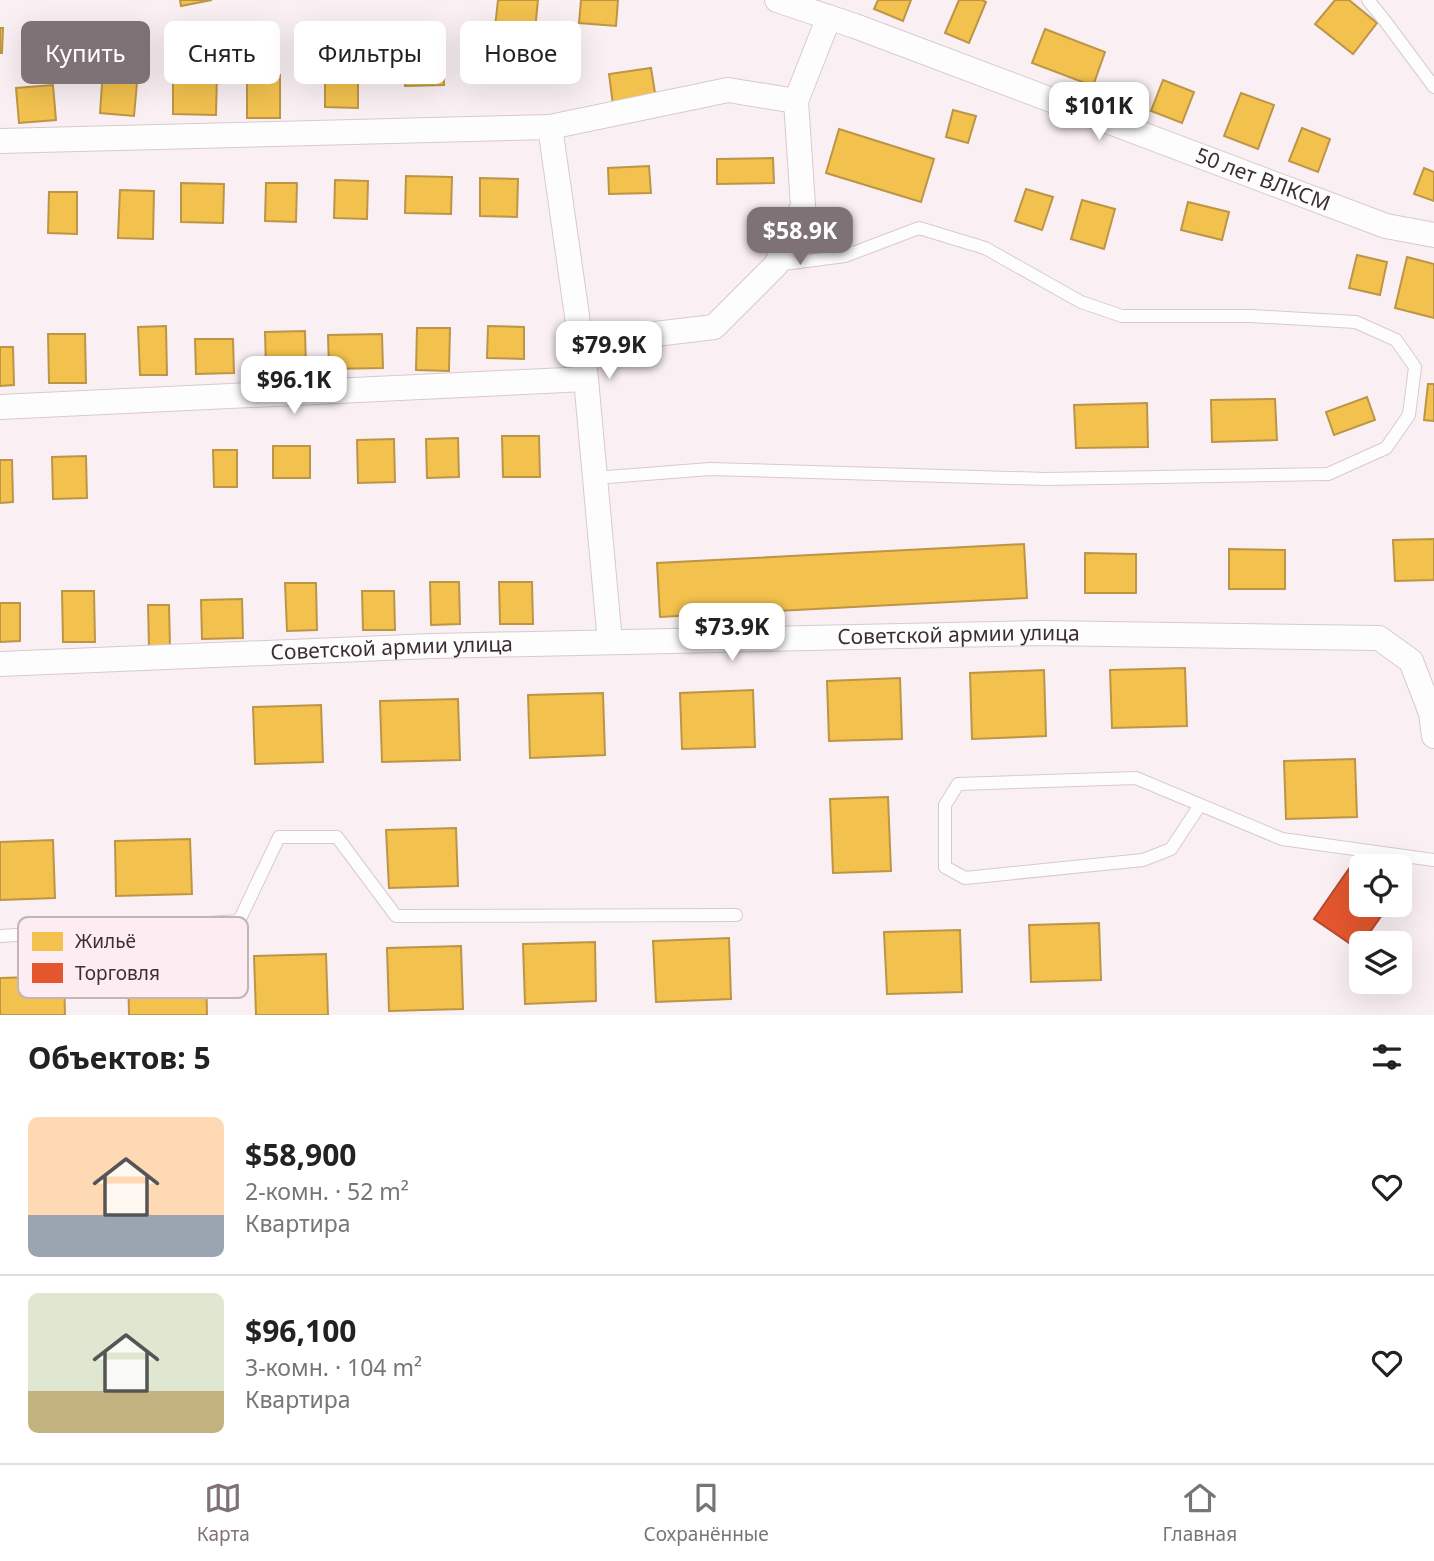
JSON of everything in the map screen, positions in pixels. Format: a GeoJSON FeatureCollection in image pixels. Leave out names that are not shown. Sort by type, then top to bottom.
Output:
{"type":"FeatureCollection","features":[{"type":"Feature","properties":{"kind":"street","name":"50 лет ВЛКСМ"},"geometry":{"type":"LineString","coordinates":[[777,0],[829,17],[1386,226],[1434,235]]}},
{"type":"Feature","properties":{"kind":"street"},"geometry":{"type":"LineString","coordinates":[[580,343],[714,327],[776,265],[803,206],[796,101],[829,17]]}},
{"type":"Feature","properties":{"kind":"street"},"geometry":{"type":"LineString","coordinates":[[0,141],[550,127],[728,90],[796,101]]}},
{"type":"Feature","properties":{"kind":"street"},"geometry":{"type":"LineString","coordinates":[[550,127],[586,379],[610,642]]}},
{"type":"Feature","properties":{"kind":"street"},"geometry":{"type":"LineString","coordinates":[[0,407],[586,379]]}},
{"type":"Feature","properties":{"kind":"street","name":"Советской армии улица"},"geometry":{"type":"LineString","coordinates":[[0,664],[432,646],[1042,633],[1379,638],[1411,661],[1431,713],[1434,736]]}},
{"type":"Feature","properties":{"kind":"lane"},"geometry":{"type":"LineString","coordinates":[[1368,0],[1434,87]]}},
{"type":"Feature","properties":{"kind":"lane"},"geometry":{"type":"LineString","coordinates":[[595,478],[710,469],[1046,479],[1328,474],[1386,449],[1409,415],[1415,367],[1396,340],[1356,322],[1251,316],[1122,316],[1081,302],[985,248],[919,228],[845,256],[776,265]]}},
{"type":"Feature","properties":{"kind":"lane"},"geometry":{"type":"LineString","coordinates":[[1200,805],[1171,849],[1143,860],[965,878],[945,867],[945,805],[958,784],[1136,778],[1282,839],[1434,860]]}},
{"type":"Feature","properties":{"kind":"lane"},"geometry":{"type":"LineString","coordinates":[[241,917],[279,837],[337,837],[396,916],[736,915]]}},
{"type":"Feature","properties":{"kind":"lane"},"geometry":{"type":"LineString","coordinates":[[0,936],[18,935]]}},
{"type":"Feature","properties":{"kind":"building: Жильё"},"geometry":{"type":"Polygon","coordinates":[[[180,0],[212,0],[181,6],[180,0]]]}},
{"type":"Feature","properties":{"kind":"building: Жильё"},"geometry":{"type":"Polygon","coordinates":[[[498,0],[538,0],[536,21],[496,21],[498,0]]]}},
{"type":"Feature","properties":{"kind":"building: Жильё"},"geometry":{"type":"Polygon","coordinates":[[[581,0],[618,0],[616,26],[579,21],[581,0]]]}},
{"type":"Feature","properties":{"kind":"building: Жильё"},"geometry":{"type":"Polygon","coordinates":[[[878,0],[911,0],[903,21],[874,9],[878,0]]]}},
{"type":"Feature","properties":{"kind":"building: Жильё"},"geometry":{"type":"Polygon","coordinates":[[[959,0],[986,2],[969,43],[945,33],[959,0]]]}},
{"type":"Feature","properties":{"kind":"building: Жильё"},"geometry":{"type":"Polygon","coordinates":[[[1335,0],[1349,0],[1377,23],[1353,54],[1315,24],[1335,0]]]}},
{"type":"Feature","properties":{"kind":"building: Жильё"},"geometry":{"type":"Polygon","coordinates":[[[0,28],[3,28],[2,53],[0,53],[0,28]]]}},
{"type":"Feature","properties":{"kind":"building: Жильё"},"geometry":{"type":"Polygon","coordinates":[[[1045,29],[1105,52],[1093,86],[1032,63],[1045,29]]]}},
{"type":"Feature","properties":{"kind":"building: Жильё"},"geometry":{"type":"Polygon","coordinates":[[[651,68],[656,99],[613,105],[609,74],[651,68]]]}},
{"type":"Feature","properties":{"kind":"building: Жильё"},"geometry":{"type":"Polygon","coordinates":[[[1163,80],[1194,92],[1182,123],[1151,111],[1163,80]]]}},
{"type":"Feature","properties":{"kind":"building: Жильё"},"geometry":{"type":"Polygon","coordinates":[[[102,84],[137,84],[134,116],[100,113],[102,84]]]}},
{"type":"Feature","properties":{"kind":"building: Жильё"},"geometry":{"type":"Polygon","coordinates":[[[173,84],[217,84],[216,115],[173,114],[173,84]]]}},
{"type":"Feature","properties":{"kind":"building: Жильё"},"geometry":{"type":"Polygon","coordinates":[[[247,84],[280,84],[280,118],[247,118],[247,84]]]}},
{"type":"Feature","properties":{"kind":"building: Жильё"},"geometry":{"type":"Polygon","coordinates":[[[325,84],[358,84],[358,108],[325,107],[325,84]]]}},
{"type":"Feature","properties":{"kind":"building: Жильё"},"geometry":{"type":"Polygon","coordinates":[[[405,84],[444,84],[444,85],[405,84]]]}},
{"type":"Feature","properties":{"kind":"building: Жильё"},"geometry":{"type":"Polygon","coordinates":[[[53,85],[56,120],[19,123],[16,88],[53,85]]]}},
{"type":"Feature","properties":{"kind":"building: Жильё"},"geometry":{"type":"Polygon","coordinates":[[[1241,93],[1274,105],[1258,149],[1224,136],[1241,93]]]}},
{"type":"Feature","properties":{"kind":"building: Жильё"},"geometry":{"type":"Polygon","coordinates":[[[953,110],[976,116],[968,143],[946,137],[953,110]]]}},
{"type":"Feature","properties":{"kind":"building: Жильё"},"geometry":{"type":"Polygon","coordinates":[[[1302,128],[1330,139],[1318,172],[1289,161],[1302,128]]]}},
{"type":"Feature","properties":{"kind":"building: Жильё"},"geometry":{"type":"Polygon","coordinates":[[[839,129],[934,159],[921,202],[826,173],[839,129]]]}},
{"type":"Feature","properties":{"kind":"building: Жильё"},"geometry":{"type":"Polygon","coordinates":[[[773,158],[774,183],[717,184],[717,159],[773,158]]]}},
{"type":"Feature","properties":{"kind":"building: Жильё"},"geometry":{"type":"Polygon","coordinates":[[[649,166],[651,193],[609,194],[608,168],[649,166]]]}},
{"type":"Feature","properties":{"kind":"building: Жильё"},"geometry":{"type":"Polygon","coordinates":[[[1424,168],[1434,172],[1434,201],[1414,194],[1424,168]]]}},
{"type":"Feature","properties":{"kind":"building: Жильё"},"geometry":{"type":"Polygon","coordinates":[[[406,176],[452,177],[451,214],[405,213],[406,176]]]}},
{"type":"Feature","properties":{"kind":"building: Жильё"},"geometry":{"type":"Polygon","coordinates":[[[480,178],[518,179],[517,217],[480,216],[480,178]]]}},
{"type":"Feature","properties":{"kind":"building: Жильё"},"geometry":{"type":"Polygon","coordinates":[[[335,180],[368,181],[367,219],[334,218],[335,180]]]}},
{"type":"Feature","properties":{"kind":"building: Жильё"},"geometry":{"type":"Polygon","coordinates":[[[181,183],[224,184],[223,223],[181,222],[181,183]]]}},
{"type":"Feature","properties":{"kind":"building: Жильё"},"geometry":{"type":"Polygon","coordinates":[[[266,183],[297,183],[296,222],[265,221],[266,183]]]}},
{"type":"Feature","properties":{"kind":"building: Жильё"},"geometry":{"type":"Polygon","coordinates":[[[1026,189],[1053,197],[1042,230],[1015,221],[1026,189]]]}},
{"type":"Feature","properties":{"kind":"building: Жильё"},"geometry":{"type":"Polygon","coordinates":[[[120,190],[154,191],[153,239],[118,238],[120,190]]]}},
{"type":"Feature","properties":{"kind":"building: Жильё"},"geometry":{"type":"Polygon","coordinates":[[[49,192],[77,192],[77,234],[48,233],[49,192]]]}},
{"type":"Feature","properties":{"kind":"building: Жильё"},"geometry":{"type":"Polygon","coordinates":[[[1082,200],[1115,209],[1104,249],[1071,239],[1082,200]]]}},
{"type":"Feature","properties":{"kind":"building: Жильё"},"geometry":{"type":"Polygon","coordinates":[[[1188,202],[1229,212],[1222,240],[1181,230],[1188,202]]]}},
{"type":"Feature","properties":{"kind":"building: Жильё"},"geometry":{"type":"Polygon","coordinates":[[[1357,255],[1387,262],[1380,295],[1349,288],[1357,255]]]}},
{"type":"Feature","properties":{"kind":"building: Жильё"},"geometry":{"type":"Polygon","coordinates":[[[1407,257],[1434,264],[1434,318],[1395,308],[1407,257]]]}},
{"type":"Feature","properties":{"kind":"building: Жильё"},"geometry":{"type":"Polygon","coordinates":[[[166,326],[167,375],[140,375],[138,327],[166,326]]]}},
{"type":"Feature","properties":{"kind":"building: Жильё"},"geometry":{"type":"Polygon","coordinates":[[[488,326],[524,327],[524,359],[487,358],[488,326]]]}},
{"type":"Feature","properties":{"kind":"building: Жильё"},"geometry":{"type":"Polygon","coordinates":[[[417,328],[450,328],[449,371],[416,370],[417,328]]]}},
{"type":"Feature","properties":{"kind":"building: Жильё"},"geometry":{"type":"Polygon","coordinates":[[[305,331],[306,369],[266,370],[265,332],[305,331]]]}},
{"type":"Feature","properties":{"kind":"building: Жильё"},"geometry":{"type":"Polygon","coordinates":[[[48,334],[85,334],[86,383],[49,383],[48,334]]]}},
{"type":"Feature","properties":{"kind":"building: Жильё"},"geometry":{"type":"Polygon","coordinates":[[[382,334],[383,368],[329,369],[328,335],[382,334]]]}},
{"type":"Feature","properties":{"kind":"building: Жильё"},"geometry":{"type":"Polygon","coordinates":[[[195,339],[233,339],[234,373],[196,374],[195,339]]]}},
{"type":"Feature","properties":{"kind":"building: Жильё"},"geometry":{"type":"Polygon","coordinates":[[[0,347],[13,347],[14,385],[0,386],[0,347]]]}},
{"type":"Feature","properties":{"kind":"building: Жильё"},"geometry":{"type":"Polygon","coordinates":[[[1428,384],[1434,384],[1434,421],[1424,420],[1428,384]]]}},
{"type":"Feature","properties":{"kind":"building: Жильё"},"geometry":{"type":"Polygon","coordinates":[[[1367,397],[1375,420],[1334,435],[1326,412],[1367,397]]]}},
{"type":"Feature","properties":{"kind":"building: Жильё"},"geometry":{"type":"Polygon","coordinates":[[[1275,399],[1277,440],[1212,442],[1211,400],[1275,399]]]}},
{"type":"Feature","properties":{"kind":"building: Жильё"},"geometry":{"type":"Polygon","coordinates":[[[1147,403],[1148,447],[1076,448],[1074,405],[1147,403]]]}},
{"type":"Feature","properties":{"kind":"building: Жильё"},"geometry":{"type":"Polygon","coordinates":[[[502,436],[539,436],[540,477],[503,477],[502,436]]]}},
{"type":"Feature","properties":{"kind":"building: Жильё"},"geometry":{"type":"Polygon","coordinates":[[[458,438],[459,477],[427,478],[426,439],[458,438]]]}},
{"type":"Feature","properties":{"kind":"building: Жильё"},"geometry":{"type":"Polygon","coordinates":[[[394,439],[395,482],[358,483],[357,440],[394,439]]]}},
{"type":"Feature","properties":{"kind":"building: Жильё"},"geometry":{"type":"Polygon","coordinates":[[[273,446],[310,446],[310,478],[273,478],[273,446]]]}},
{"type":"Feature","properties":{"kind":"building: Жильё"},"geometry":{"type":"Polygon","coordinates":[[[213,450],[237,450],[237,487],[214,487],[213,450]]]}},
{"type":"Feature","properties":{"kind":"building: Жильё"},"geometry":{"type":"Polygon","coordinates":[[[86,456],[87,498],[53,499],[52,457],[86,456]]]}},
{"type":"Feature","properties":{"kind":"building: Жильё"},"geometry":{"type":"Polygon","coordinates":[[[0,460],[12,460],[13,502],[0,503],[0,460]]]}},
{"type":"Feature","properties":{"kind":"building: Жильё"},"geometry":{"type":"Polygon","coordinates":[[[1434,539],[1434,580],[1395,581],[1393,540],[1434,539]]]}},
{"type":"Feature","properties":{"kind":"building: Жильё"},"geometry":{"type":"Polygon","coordinates":[[[1024,544],[1027,598],[660,617],[657,563],[1024,544]]]}},
{"type":"Feature","properties":{"kind":"building: Жильё"},"geometry":{"type":"Polygon","coordinates":[[[1229,549],[1285,550],[1285,589],[1229,589],[1229,549]]]}},
{"type":"Feature","properties":{"kind":"building: Жильё"},"geometry":{"type":"Polygon","coordinates":[[[1085,553],[1136,554],[1136,593],[1085,593],[1085,553]]]}},
{"type":"Feature","properties":{"kind":"building: Жильё"},"geometry":{"type":"Polygon","coordinates":[[[430,582],[459,582],[460,624],[431,625],[430,582]]]}},
{"type":"Feature","properties":{"kind":"building: Жильё"},"geometry":{"type":"Polygon","coordinates":[[[499,582],[532,582],[533,624],[500,624],[499,582]]]}},
{"type":"Feature","properties":{"kind":"building: Жильё"},"geometry":{"type":"Polygon","coordinates":[[[285,583],[316,583],[317,630],[287,631],[285,583]]]}},
{"type":"Feature","properties":{"kind":"building: Жильё"},"geometry":{"type":"Polygon","coordinates":[[[62,591],[94,591],[95,642],[63,642],[62,591]]]}},
{"type":"Feature","properties":{"kind":"building: Жильё"},"geometry":{"type":"Polygon","coordinates":[[[362,591],[394,591],[395,630],[363,630],[362,591]]]}},
{"type":"Feature","properties":{"kind":"building: Жильё"},"geometry":{"type":"Polygon","coordinates":[[[242,599],[243,638],[202,639],[201,600],[242,599]]]}},
{"type":"Feature","properties":{"kind":"building: Жильё"},"geometry":{"type":"Polygon","coordinates":[[[0,603],[20,603],[20,641],[0,642],[0,603]]]}},
{"type":"Feature","properties":{"kind":"building: Жильё"},"geometry":{"type":"Polygon","coordinates":[[[148,605],[169,605],[170,648],[149,648],[148,605]]]}},
{"type":"Feature","properties":{"kind":"building: Жильё"},"geometry":{"type":"Polygon","coordinates":[[[1185,668],[1187,726],[1112,728],[1110,670],[1185,668]]]}},
{"type":"Feature","properties":{"kind":"building: Жильё"},"geometry":{"type":"Polygon","coordinates":[[[1044,670],[1046,736],[972,739],[970,673],[1044,670]]]}},
{"type":"Feature","properties":{"kind":"building: Жильё"},"geometry":{"type":"Polygon","coordinates":[[[900,678],[902,739],[829,741],[827,681],[900,678]]]}},
{"type":"Feature","properties":{"kind":"building: Жильё"},"geometry":{"type":"Polygon","coordinates":[[[753,690],[755,747],[682,749],[680,693],[753,690]]]}},
{"type":"Feature","properties":{"kind":"building: Жильё"},"geometry":{"type":"Polygon","coordinates":[[[603,693],[605,755],[530,758],[528,695],[603,693]]]}},
{"type":"Feature","properties":{"kind":"building: Жильё"},"geometry":{"type":"Polygon","coordinates":[[[458,699],[460,760],[382,762],[380,701],[458,699]]]}},
{"type":"Feature","properties":{"kind":"building: Жильё"},"geometry":{"type":"Polygon","coordinates":[[[321,705],[323,762],[255,764],[253,707],[321,705]]]}},
{"type":"Feature","properties":{"kind":"building: Жильё"},"geometry":{"type":"Polygon","coordinates":[[[1355,759],[1357,817],[1286,819],[1284,761],[1355,759]]]}},
{"type":"Feature","properties":{"kind":"building: Жильё"},"geometry":{"type":"Polygon","coordinates":[[[888,797],[891,871],[833,873],[830,799],[888,797]]]}},
{"type":"Feature","properties":{"kind":"building: Жильё"},"geometry":{"type":"Polygon","coordinates":[[[456,828],[458,886],[389,888],[386,830],[456,828]]]}},
{"type":"Feature","properties":{"kind":"building: Жильё"},"geometry":{"type":"Polygon","coordinates":[[[190,839],[192,894],[116,896],[115,841],[190,839]]]}},
{"type":"Feature","properties":{"kind":"building: Жильё"},"geometry":{"type":"Polygon","coordinates":[[[53,840],[55,898],[0,900],[0,842],[53,840]]]}},
{"type":"Feature","properties":{"kind":"building: Жильё"},"geometry":{"type":"Polygon","coordinates":[[[1099,923],[1101,980],[1031,982],[1029,925],[1099,923]]]}},
{"type":"Feature","properties":{"kind":"building: Жильё"},"geometry":{"type":"Polygon","coordinates":[[[960,930],[962,992],[887,994],[884,932],[960,930]]]}},
{"type":"Feature","properties":{"kind":"building: Жильё"},"geometry":{"type":"Polygon","coordinates":[[[729,938],[731,999],[656,1002],[653,941],[729,938]]]}},
{"type":"Feature","properties":{"kind":"building: Жильё"},"geometry":{"type":"Polygon","coordinates":[[[595,942],[596,1001],[525,1004],[523,944],[595,942]]]}},
{"type":"Feature","properties":{"kind":"building: Жильё"},"geometry":{"type":"Polygon","coordinates":[[[461,946],[463,1009],[389,1011],[387,948],[461,946]]]}},
{"type":"Feature","properties":{"kind":"building: Жильё"},"geometry":{"type":"Polygon","coordinates":[[[326,954],[328,1015],[256,1015],[254,956],[326,954]]]}},
{"type":"Feature","properties":{"kind":"building: Жильё"},"geometry":{"type":"Polygon","coordinates":[[[18,977],[18,998],[65,998],[65,1015],[0,1015],[0,978],[18,977]]]}},
{"type":"Feature","properties":{"kind":"building: Жильё"},"geometry":{"type":"Polygon","coordinates":[[[129,998],[207,998],[207,1015],[129,1015],[129,998]]]}},
{"type":"Feature","properties":{"kind":"building: Торговля"},"geometry":{"type":"Polygon","coordinates":[[[1349,869],[1349,917],[1381,917],[1371,931],[1349,931],[1349,943],[1314,919],[1349,869]]]}}]}
